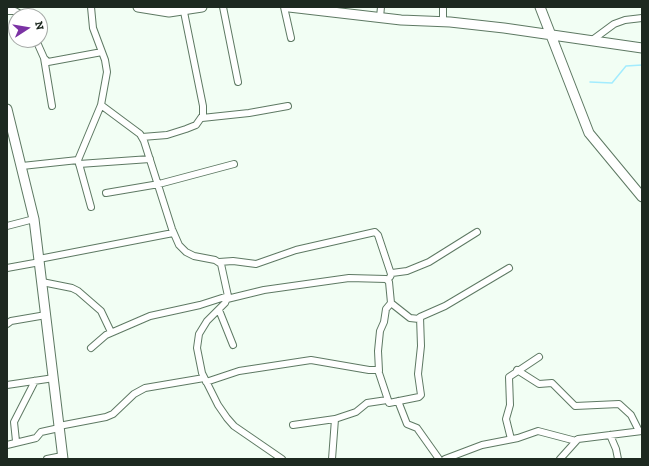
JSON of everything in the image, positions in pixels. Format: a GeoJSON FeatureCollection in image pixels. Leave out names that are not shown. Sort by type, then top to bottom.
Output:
{"type":"FeatureCollection","features":[{"type":"Feature","properties":{"kind":"street"},"geometry":{"type":"LineString","coordinates":[[91,7],[93,28],[102,52],[107,72],[101,105],[79,162],[91,207]]}},
{"type":"Feature","properties":{"kind":"street"},"geometry":{"type":"LineString","coordinates":[[138,7],[169,12],[183,8],[202,7]]}},
{"type":"Feature","properties":{"kind":"street"},"geometry":{"type":"LineString","coordinates":[[223,7],[238,82]]}},
{"type":"Feature","properties":{"kind":"street"},"geometry":{"type":"LineString","coordinates":[[284,7],[291,38]]}},
{"type":"Feature","properties":{"kind":"street"},"geometry":{"type":"LineString","coordinates":[[289,7],[339,10],[380,17],[444,22],[642,48]]}},
{"type":"Feature","properties":{"kind":"street"},"geometry":{"type":"LineString","coordinates":[[380,17],[381,7]]}},
{"type":"Feature","properties":{"kind":"street"},"geometry":{"type":"LineString","coordinates":[[443,7],[444,22]]}},
{"type":"Feature","properties":{"kind":"street"},"geometry":{"type":"LineString","coordinates":[[540,7],[589,133],[642,198]]}},
{"type":"Feature","properties":{"kind":"street"},"geometry":{"type":"LineString","coordinates":[[142,137],[162,136],[186,129],[196,125],[202,118],[203,106],[183,8]]}},
{"type":"Feature","properties":{"kind":"street"},"geometry":{"type":"LineString","coordinates":[[591,41],[614,24],[625,20],[642,18]]}},
{"type":"Feature","properties":{"kind":"street"},"geometry":{"type":"LineString","coordinates":[[40,48],[44,58],[52,106]]}},
{"type":"Feature","properties":{"kind":"street"},"geometry":{"type":"LineString","coordinates":[[44,58],[52,62],[102,52]]}},
{"type":"Feature","properties":{"kind":"street"},"geometry":{"type":"LineString","coordinates":[[101,105],[142,137],[159,184],[173,233],[179,246],[186,252],[218,262],[233,261],[256,264],[303,249],[374,232],[378,235],[391,274],[389,280],[391,303],[410,318],[419,319]]}},
{"type":"Feature","properties":{"kind":"street"},"geometry":{"type":"LineString","coordinates":[[202,118],[249,113],[288,106]]}},
{"type":"Feature","properties":{"kind":"street"},"geometry":{"type":"LineString","coordinates":[[7,109],[34,219],[54,378],[62,457],[47,459]]}},
{"type":"Feature","properties":{"kind":"street"},"geometry":{"type":"LineString","coordinates":[[22,166],[150,159]]}},
{"type":"Feature","properties":{"kind":"street"},"geometry":{"type":"LineString","coordinates":[[106,193],[159,184],[234,164]]}},
{"type":"Feature","properties":{"kind":"street"},"geometry":{"type":"LineString","coordinates":[[7,226],[34,219]]}},
{"type":"Feature","properties":{"kind":"street"},"geometry":{"type":"LineString","coordinates":[[391,274],[407,271],[424,264],[477,232]]}},
{"type":"Feature","properties":{"kind":"street"},"geometry":{"type":"LineString","coordinates":[[7,268],[173,233]]}},
{"type":"Feature","properties":{"kind":"street"},"geometry":{"type":"LineString","coordinates":[[218,262],[222,267],[227,298],[219,310],[202,328],[198,339],[198,359],[205,380],[218,405],[230,422],[282,459]]}},
{"type":"Feature","properties":{"kind":"street"},"geometry":{"type":"LineString","coordinates":[[293,425],[335,419],[356,412],[367,403],[387,400],[389,403],[421,395],[418,374],[421,346],[419,319],[421,315],[445,306],[509,268]]}},
{"type":"Feature","properties":{"kind":"street"},"geometry":{"type":"LineString","coordinates":[[91,348],[111,332],[150,316],[227,298],[264,290],[349,278],[389,280]]}},
{"type":"Feature","properties":{"kind":"street"},"geometry":{"type":"LineString","coordinates":[[42,282],[72,288],[78,291],[101,311],[111,332]]}},
{"type":"Feature","properties":{"kind":"street"},"geometry":{"type":"LineString","coordinates":[[387,400],[379,371],[378,351],[380,331],[384,322],[386,308],[391,303]]}},
{"type":"Feature","properties":{"kind":"street"},"geometry":{"type":"LineString","coordinates":[[219,310],[233,345]]}},
{"type":"Feature","properties":{"kind":"street"},"geometry":{"type":"LineString","coordinates":[[7,324],[11,321],[46,315]]}},
{"type":"Feature","properties":{"kind":"street"},"geometry":{"type":"LineString","coordinates":[[511,439],[506,419],[510,405],[508,380],[517,370],[539,357]]}},
{"type":"Feature","properties":{"kind":"street"},"geometry":{"type":"LineString","coordinates":[[7,445],[36,438],[41,432],[106,417],[113,414],[134,394],[145,388],[205,380],[239,371],[261,369],[304,360],[379,371]]}},
{"type":"Feature","properties":{"kind":"street"},"geometry":{"type":"LineString","coordinates":[[445,459],[482,444],[511,439],[541,431],[576,441],[610,434],[640,431],[633,418],[621,405],[617,403],[575,406],[552,383],[539,384],[517,370]]}},
{"type":"Feature","properties":{"kind":"street"},"geometry":{"type":"LineString","coordinates":[[7,385],[54,378]]}},
{"type":"Feature","properties":{"kind":"street"},"geometry":{"type":"LineString","coordinates":[[16,442],[14,422],[35,381]]}},
{"type":"Feature","properties":{"kind":"street"},"geometry":{"type":"LineString","coordinates":[[398,401],[407,424],[417,428],[439,459]]}},
{"type":"Feature","properties":{"kind":"street"},"geometry":{"type":"LineString","coordinates":[[332,459],[335,419]]}},
{"type":"Feature","properties":{"kind":"street"},"geometry":{"type":"LineString","coordinates":[[610,434],[616,448],[618,459]]}},
{"type":"Feature","properties":{"kind":"street"},"geometry":{"type":"LineString","coordinates":[[560,459],[576,441]]}},
{"type":"Feature","properties":{"kind":"waterway"},"geometry":{"type":"LineString","coordinates":[[590,82],[612,83],[626,66],[642,65]]}}]}
